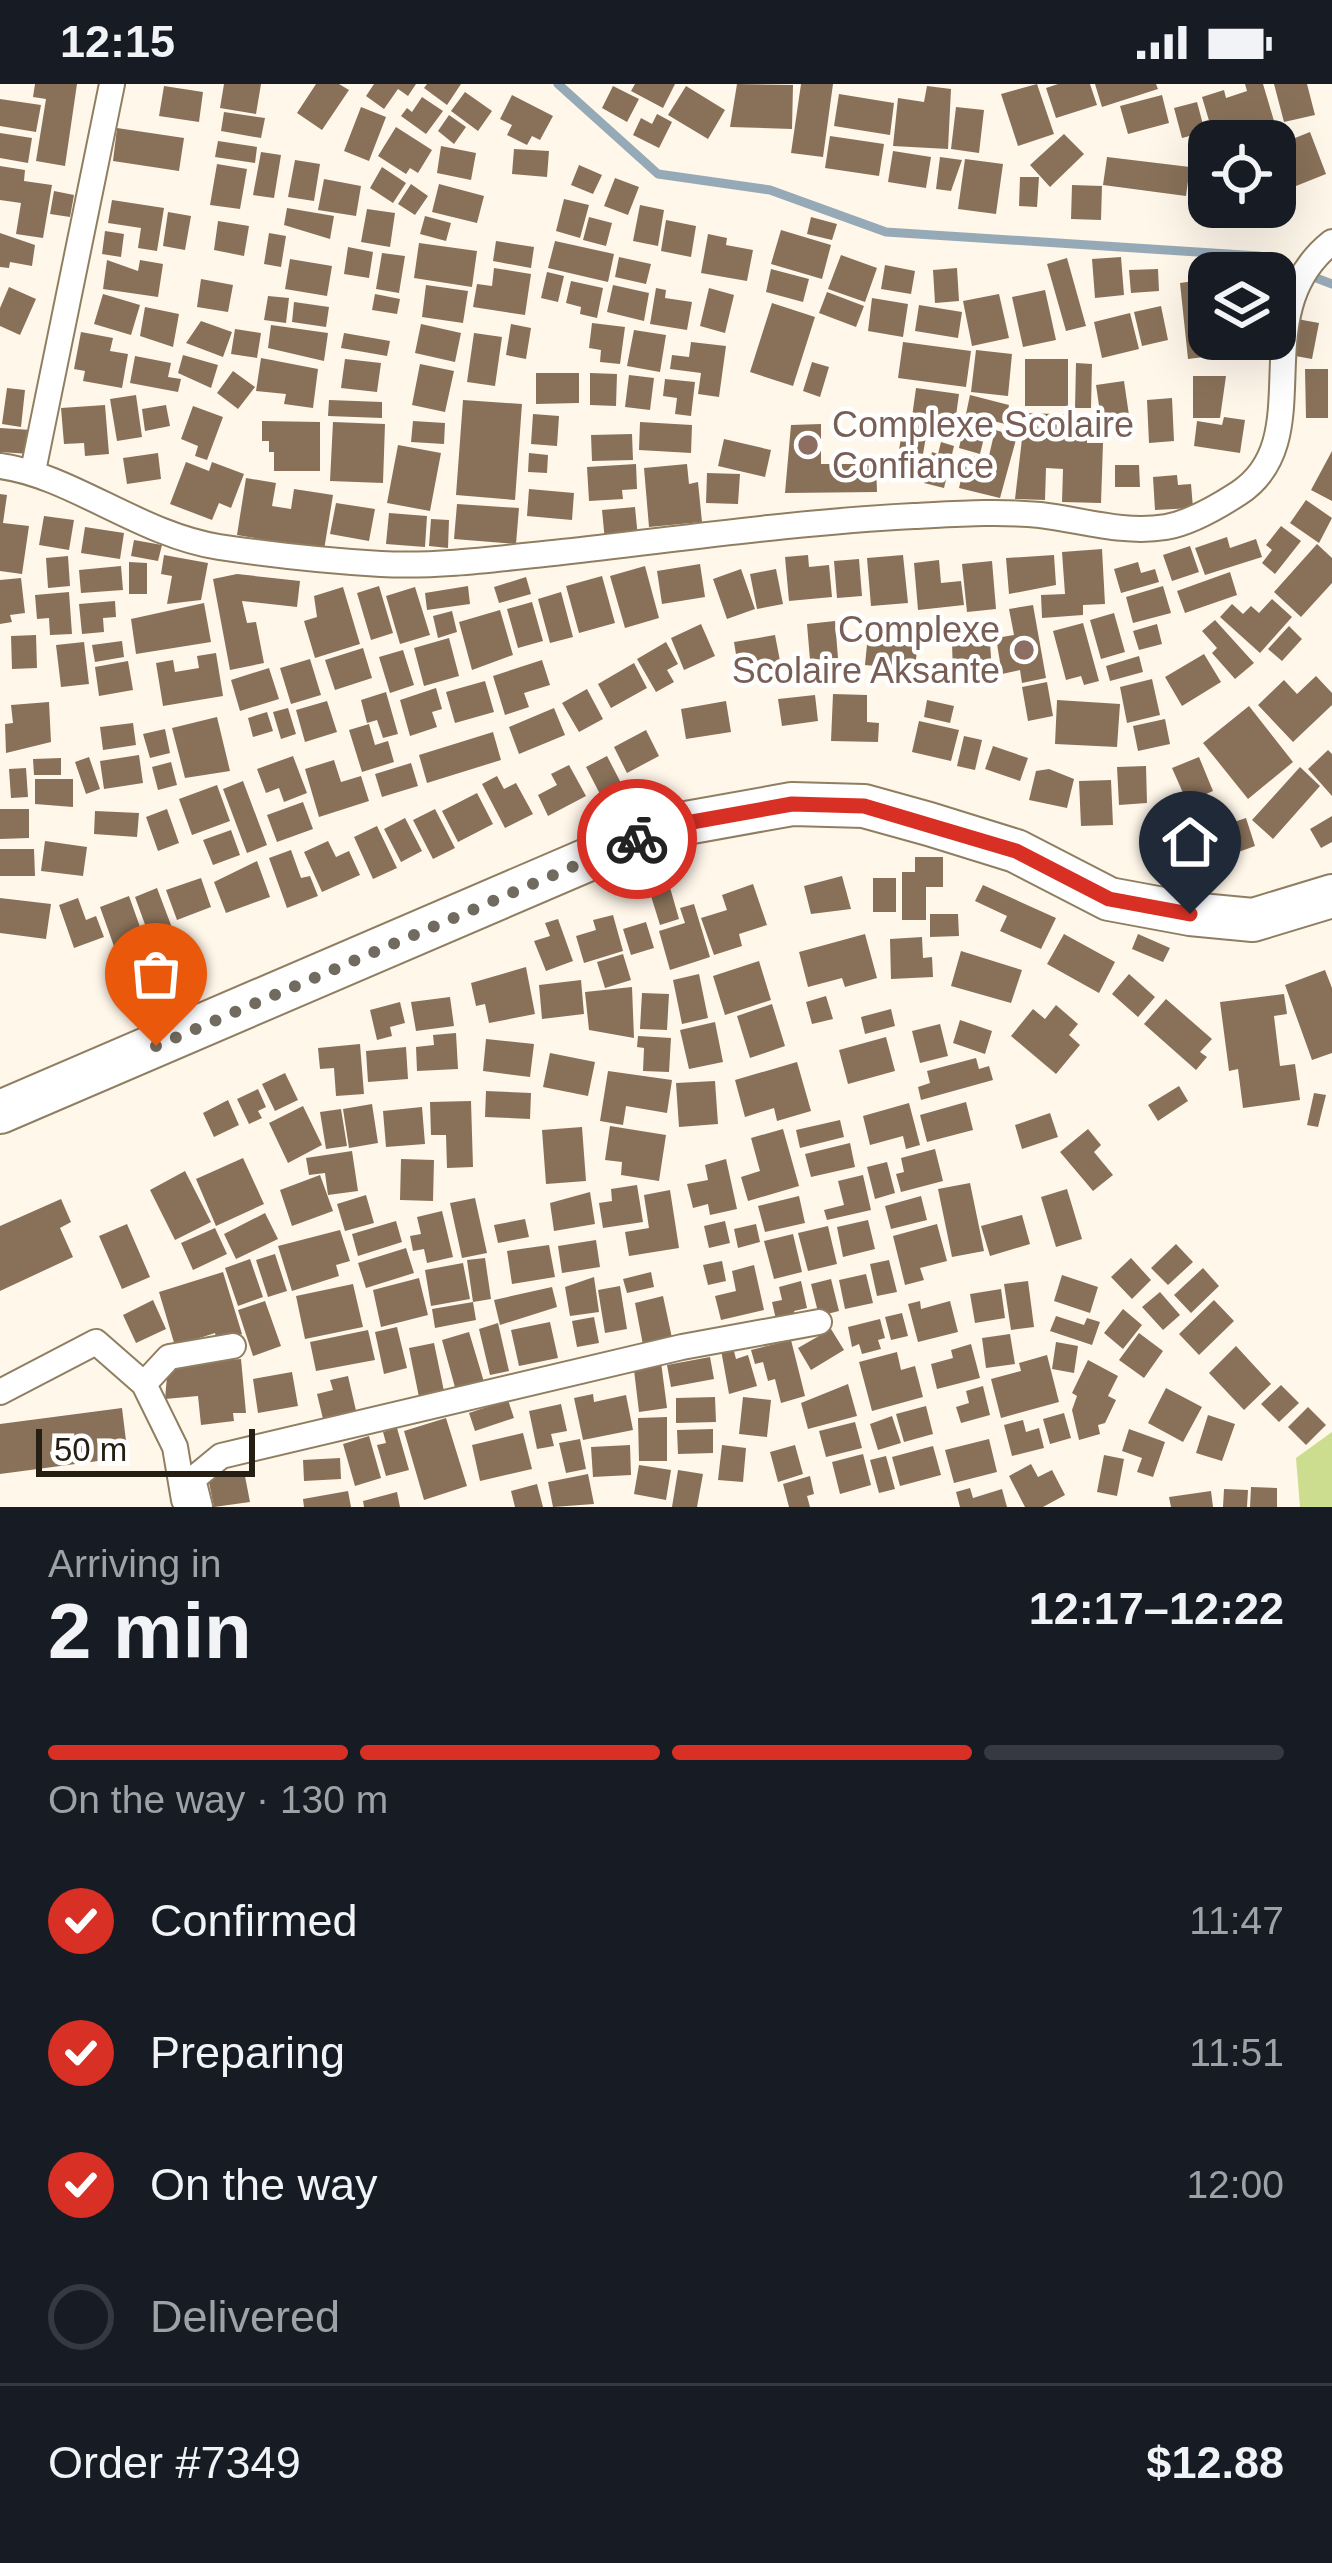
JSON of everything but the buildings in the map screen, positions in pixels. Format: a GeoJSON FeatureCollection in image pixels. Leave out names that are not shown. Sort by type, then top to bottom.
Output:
{"type":"FeatureCollection","features":[{"type":"Feature","properties":{"kind":"highway"},"geometry":{"type":"LineString","coordinates":[[0,1112],[664,827],[792,804],[864,806],[1016,851],[1109,899],[1190,914],[1253,920],[1332,896]]}},
{"type":"Feature","properties":{"kind":"street"},"geometry":{"type":"LineString","coordinates":[[33,470],[112,84]]}},
{"type":"Feature","properties":{"kind":"street"},"geometry":{"type":"LineString","coordinates":[[0,466],[33,470],[121,516],[214,546],[384,564],[958,514],[1043,515],[1134,530],[1171,526],[1243,490],[1268,457],[1283,400],[1290,294],[1305,263],[1332,242]]}},
{"type":"Feature","properties":{"kind":"street"},"geometry":{"type":"LineString","coordinates":[[200,1507],[193,1479],[221,1456],[682,1346],[819,1322]]}},
{"type":"Feature","properties":{"kind":"street"},"geometry":{"type":"LineString","coordinates":[[0,1392],[95,1342],[144,1384],[175,1447],[186,1507]]}},
{"type":"Feature","properties":{"kind":"street"},"geometry":{"type":"LineString","coordinates":[[144,1384],[170,1358],[233,1346]]}},
{"type":"Feature","properties":{"kind":"green space"},"geometry":{"type":"Polygon","coordinates":[[[1332,1432],[1332,1507],[1300,1507],[1296,1458],[1332,1432]]]}},
{"type":"Feature","properties":{"kind":"waterway"},"geometry":{"type":"LineString","coordinates":[[558,84],[658,174],[770,190],[886,232],[1259,256],[1332,284]]}},
{"type":"Feature","properties":{"kind":"way so far"},"geometry":{"type":"LineString","coordinates":[[156,1046],[637,839]]}},
{"type":"Feature","properties":{"kind":"place","name":"Complexe Scolaire Confiance"},"geometry":{"type":"Point","coordinates":[808,445]}},
{"type":"Feature","properties":{"kind":"place","name":"Complexe Scolaire Aksante"},"geometry":{"type":"Point","coordinates":[1024,650]}},
{"type":"Feature","properties":{"kind":"route"},"geometry":{"type":"LineString","coordinates":[[637,839],[664,827],[792,804],[864,806],[1016,851],[1109,899],[1190,914]]}}]}
